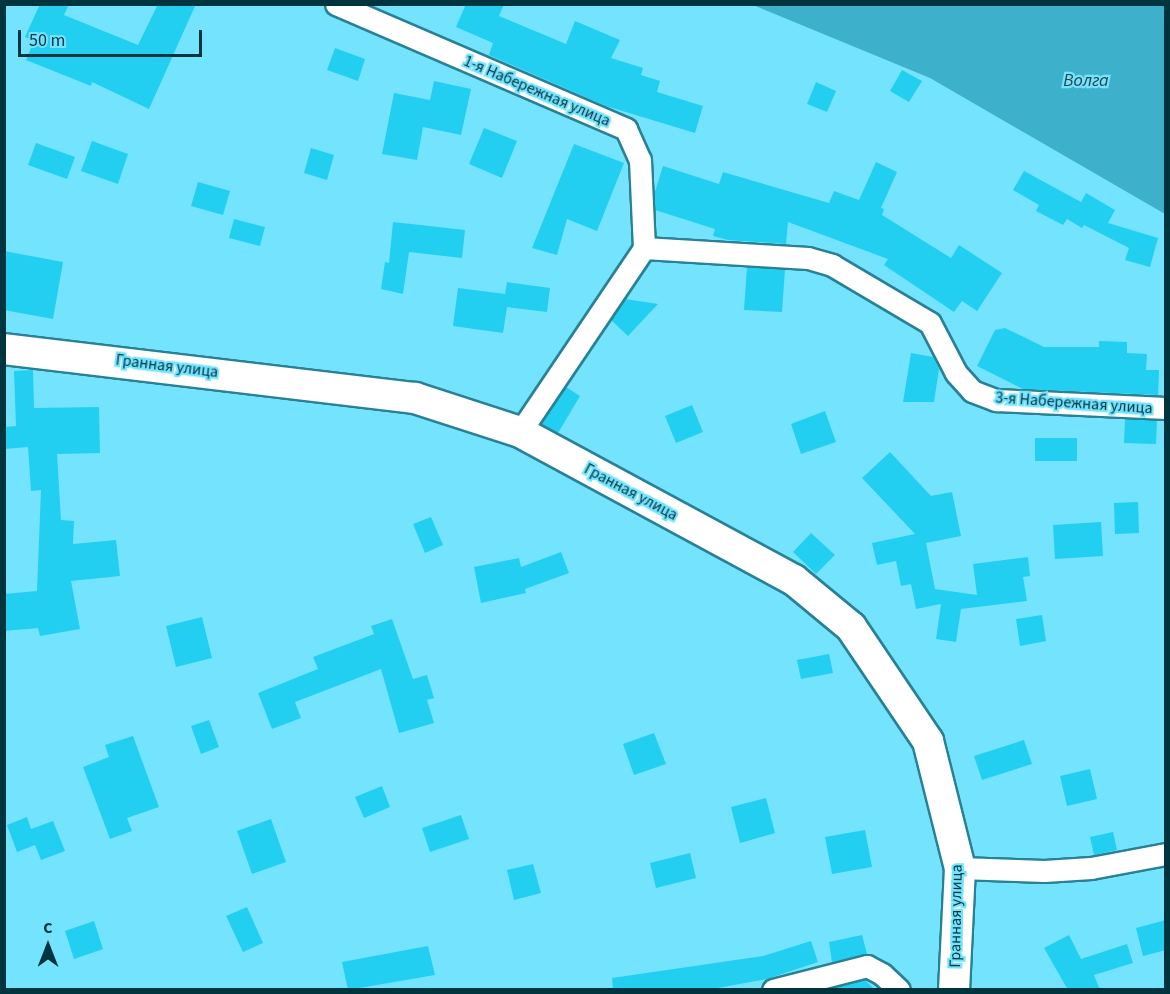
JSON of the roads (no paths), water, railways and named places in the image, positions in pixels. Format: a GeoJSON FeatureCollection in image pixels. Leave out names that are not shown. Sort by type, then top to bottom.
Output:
{"type":"FeatureCollection","features":[{"type":"Feature","properties":{"kind":"street","name":"1-я Набережная улица"},"geometry":{"type":"LineString","coordinates":[[336,4],[626,129],[640,160],[644,248]]}},
{"type":"Feature","properties":{"kind":"street","name":"3-я Набережная улица"},"geometry":{"type":"LineString","coordinates":[[644,248],[808,258],[832,264],[930,323],[956,373],[972,391],[996,400],[1166,408]]}},
{"type":"Feature","properties":{"kind":"street"},"geometry":{"type":"LineString","coordinates":[[520,432],[644,248]]}},
{"type":"Feature","properties":{"kind":"street","name":"Гранная улица"},"geometry":{"type":"LineString","coordinates":[[4,349],[415,398],[520,432],[794,580],[851,627],[928,741],[960,868],[954,990]]}},
{"type":"Feature","properties":{"kind":"street"},"geometry":{"type":"LineString","coordinates":[[960,868],[1044,871],[1090,868],[1166,854]]}},
{"type":"Feature","properties":{"kind":"street"},"geometry":{"type":"LineString","coordinates":[[773,990],[867,966],[882,974],[899,990]]}},
{"type":"Feature","properties":{"kind":"water","name":"Волга"},"geometry":{"type":"Polygon","coordinates":[[[753,5],[1165,5],[1165,214],[930,78],[753,5]]]}}]}
